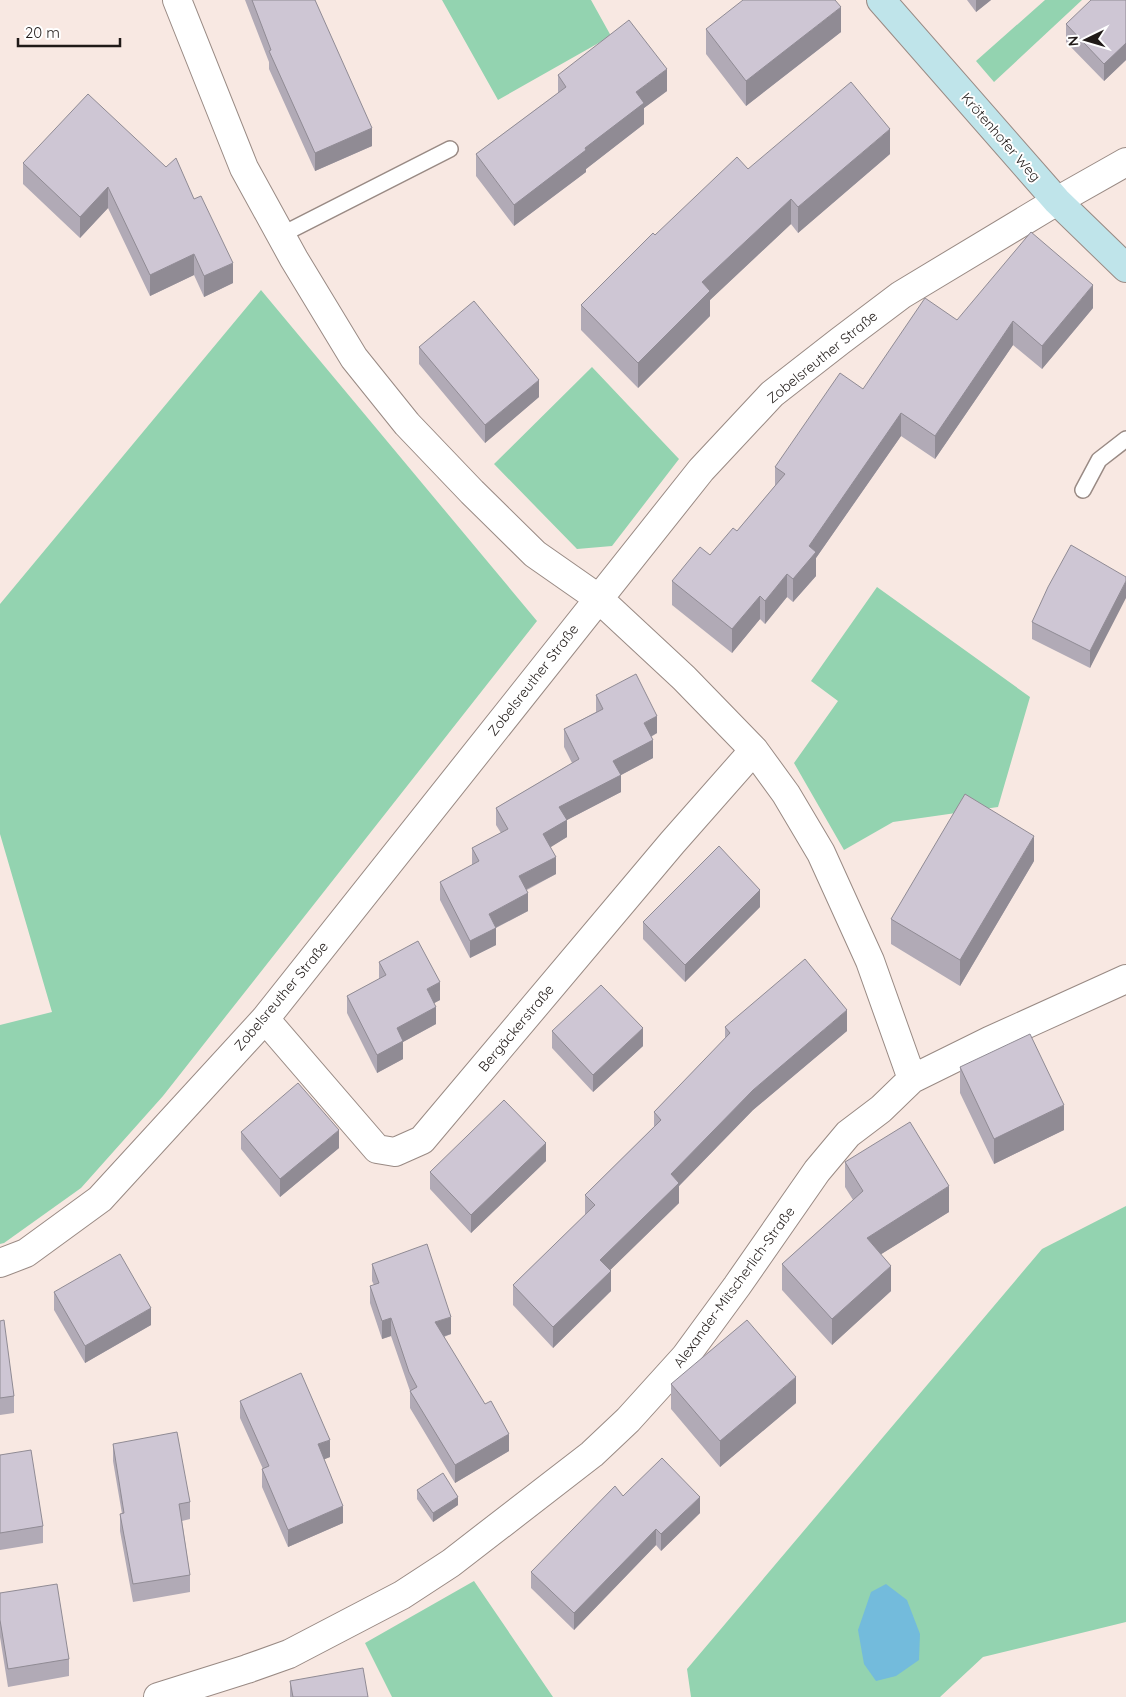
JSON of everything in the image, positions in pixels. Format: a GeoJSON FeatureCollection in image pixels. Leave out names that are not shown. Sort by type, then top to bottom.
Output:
{"type":"FeatureCollection","features":[{"type":"Feature","properties":{"kind":"street"},"geometry":{"type":"LineString","coordinates":[[177,0],[244,168],[281,235],[354,358],[407,424],[535,554],[598,598],[684,678],[754,750],[786,794],[820,853],[870,961],[912,1079]]}},
{"type":"Feature","properties":{"kind":"street","name":"Krötenhofer Weg"},"geometry":{"type":"LineString","coordinates":[[881,0],[1057,201],[1126,268]]}},
{"type":"Feature","properties":{"kind":"street","name":"Zobelsreuther Straße"},"geometry":{"type":"LineString","coordinates":[[0,1263],[26,1253],[100,1199],[264,1019],[701,470],[772,394],[901,295],[1057,201],[1126,162]]}},
{"type":"Feature","properties":{"kind":"street","name":"Bergäckerstraße"},"geometry":{"type":"LineString","coordinates":[[264,1019],[378,1149],[395,1152],[422,1140],[672,843],[754,750]]}},
{"type":"Feature","properties":{"kind":"street","name":"Alexander-Mitscherlich-Straße"},"geometry":{"type":"LineString","coordinates":[[158,1697],[289,1654],[402,1596],[458,1558],[592,1454],[628,1420],[685,1357],[738,1286],[817,1171],[848,1134],[881,1109],[912,1079],[989,1040],[1126,978]]}},
{"type":"Feature","properties":{"kind":"lane"},"geometry":{"type":"LineString","coordinates":[[281,235],[450,149]]}},
{"type":"Feature","properties":{"kind":"lane"},"geometry":{"type":"LineString","coordinates":[[1083,490],[1099,460],[1126,439]]}},
{"type":"Feature","properties":{"kind":"green space"},"geometry":{"type":"Polygon","coordinates":[[[442,0],[591,0],[611,36],[498,100],[442,0]]]}},
{"type":"Feature","properties":{"kind":"green space"},"geometry":{"type":"Polygon","coordinates":[[[1045,0],[1082,0],[994,82],[976,61],[1045,0]]]}},
{"type":"Feature","properties":{"kind":"green space"},"geometry":{"type":"Polygon","coordinates":[[[261,290],[537,621],[163,1096],[81,1188],[0,1244],[0,1025],[52,1012],[0,834],[0,604],[261,290]]]}},
{"type":"Feature","properties":{"kind":"green space"},"geometry":{"type":"Polygon","coordinates":[[[592,367],[679,459],[612,546],[577,549],[494,464],[592,367]]]}},
{"type":"Feature","properties":{"kind":"green space"},"geometry":{"type":"Polygon","coordinates":[[[877,587],[1030,697],[998,807],[893,822],[844,850],[794,763],[838,701],[811,681],[877,587]]]}},
{"type":"Feature","properties":{"kind":"green space"},"geometry":{"type":"Polygon","coordinates":[[[1126,1206],[1126,1622],[983,1657],[940,1697],[691,1697],[687,1669],[1042,1249],[1126,1206]]]}},
{"type":"Feature","properties":{"kind":"green space"},"geometry":{"type":"Polygon","coordinates":[[[474,1581],[553,1697],[392,1697],[365,1643],[474,1581]]]}},
{"type":"Feature","properties":{"kind":"water"},"geometry":{"type":"Polygon","coordinates":[[[886,1584],[907,1600],[920,1634],[919,1660],[896,1676],[876,1681],[864,1664],[858,1630],[871,1592],[886,1584]]]}},
{"type":"Feature","properties":{"kind":"building"},"geometry":{"type":"Polygon","coordinates":[[[252,0],[315,0],[372,128],[315,153],[269,51],[271,50],[252,0]]]}},
{"type":"Feature","properties":{"kind":"building"},"geometry":{"type":"Polygon","coordinates":[[[743,0],[835,0],[841,7],[746,81],[706,29],[743,0]]]}},
{"type":"Feature","properties":{"kind":"building"},"geometry":{"type":"Polygon","coordinates":[[[1091,0],[1126,0],[1126,43],[1104,64],[1066,24],[1091,0]]]}},
{"type":"Feature","properties":{"kind":"building"},"geometry":{"type":"Polygon","coordinates":[[[629,20],[667,69],[636,92],[644,103],[514,205],[476,154],[566,87],[558,75],[629,20]]]}},
{"type":"Feature","properties":{"kind":"building"},"geometry":{"type":"Polygon","coordinates":[[[851,82],[890,129],[798,207],[791,199],[702,282],[710,291],[638,363],[581,305],[653,233],[655,235],[737,157],[748,169],[851,82]]]}},
{"type":"Feature","properties":{"kind":"building"},"geometry":{"type":"Polygon","coordinates":[[[88,94],[166,167],[176,158],[194,199],[201,196],[233,263],[204,276],[194,254],[150,275],[108,187],[80,217],[23,163],[88,94]]]}},
{"type":"Feature","properties":{"kind":"building"},"geometry":{"type":"Polygon","coordinates":[[[1031,232],[1093,285],[1042,346],[1013,321],[935,436],[901,413],[809,546],[816,552],[793,579],[787,574],[765,601],[760,596],[732,629],[672,581],[700,547],[710,555],[733,528],[737,531],[785,474],[775,467],[840,373],[863,389],[925,298],[957,320],[1031,232]]]}},
{"type":"Feature","properties":{"kind":"building"},"geometry":{"type":"Polygon","coordinates":[[[474,301],[539,380],[485,425],[419,347],[474,301]]]}},
{"type":"Feature","properties":{"kind":"building"},"geometry":{"type":"Polygon","coordinates":[[[1071,545],[1126,577],[1126,581],[1090,651],[1032,622],[1048,587],[1071,545]]]}},
{"type":"Feature","properties":{"kind":"building"},"geometry":{"type":"Polygon","coordinates":[[[636,674],[657,716],[644,723],[653,740],[613,761],[621,775],[559,807],[567,820],[543,834],[556,857],[519,876],[528,893],[489,914],[496,928],[470,941],[440,882],[479,861],[472,848],[508,829],[496,808],[579,759],[564,729],[603,709],[596,695],[636,674]]]}},
{"type":"Feature","properties":{"kind":"building"},"geometry":{"type":"Polygon","coordinates":[[[965,794],[1034,836],[960,960],[891,919],[965,794]]]}},
{"type":"Feature","properties":{"kind":"building"},"geometry":{"type":"Polygon","coordinates":[[[719,846],[760,890],[685,965],[643,922],[719,846]]]}},
{"type":"Feature","properties":{"kind":"building"},"geometry":{"type":"Polygon","coordinates":[[[418,941],[440,982],[427,989],[436,1007],[397,1028],[403,1041],[377,1055],[347,996],[386,975],[379,962],[418,941]]]}},
{"type":"Feature","properties":{"kind":"building"},"geometry":{"type":"Polygon","coordinates":[[[805,959],[847,1010],[753,1090],[671,1174],[679,1183],[600,1260],[611,1271],[553,1327],[513,1285],[595,1205],[585,1195],[661,1120],[654,1112],[730,1033],[725,1027],[805,959]]]}},
{"type":"Feature","properties":{"kind":"building"},"geometry":{"type":"Polygon","coordinates":[[[601,985],[643,1028],[593,1075],[552,1031],[601,985]]]}},
{"type":"Feature","properties":{"kind":"building"},"geometry":{"type":"Polygon","coordinates":[[[1030,1034],[1064,1105],[994,1139],[960,1067],[1030,1034]]]}},
{"type":"Feature","properties":{"kind":"building"},"geometry":{"type":"Polygon","coordinates":[[[298,1083],[339,1130],[280,1179],[241,1132],[298,1083]]]}},
{"type":"Feature","properties":{"kind":"building"},"geometry":{"type":"Polygon","coordinates":[[[504,1100],[546,1143],[471,1215],[430,1172],[504,1100]]]}},
{"type":"Feature","properties":{"kind":"building"},"geometry":{"type":"Polygon","coordinates":[[[910,1122],[949,1186],[867,1238],[891,1266],[832,1319],[782,1264],[863,1191],[845,1162],[910,1122]]]}},
{"type":"Feature","properties":{"kind":"building"},"geometry":{"type":"Polygon","coordinates":[[[427,1244],[451,1317],[435,1322],[485,1404],[491,1401],[509,1434],[455,1465],[410,1391],[417,1387],[409,1372],[391,1318],[382,1321],[370,1286],[379,1283],[372,1264],[427,1244]]]}},
{"type":"Feature","properties":{"kind":"building"},"geometry":{"type":"Polygon","coordinates":[[[120,1254],[151,1308],[85,1346],[54,1292],[120,1254]]]}},
{"type":"Feature","properties":{"kind":"building"},"geometry":{"type":"Polygon","coordinates":[[[4,1320],[14,1396],[0,1398],[0,1321],[4,1320]]]}},
{"type":"Feature","properties":{"kind":"building"},"geometry":{"type":"Polygon","coordinates":[[[747,1320],[796,1377],[720,1441],[671,1384],[747,1320]]]}},
{"type":"Feature","properties":{"kind":"building"},"geometry":{"type":"Polygon","coordinates":[[[301,1373],[330,1440],[318,1444],[343,1506],[288,1530],[262,1469],[269,1466],[240,1401],[301,1373]]]}},
{"type":"Feature","properties":{"kind":"building"},"geometry":{"type":"Polygon","coordinates":[[[177,1432],[190,1502],[179,1504],[190,1575],[133,1584],[120,1514],[124,1513],[113,1444],[177,1432]]]}},
{"type":"Feature","properties":{"kind":"building"},"geometry":{"type":"Polygon","coordinates":[[[31,1450],[43,1526],[0,1533],[0,1455],[31,1450]]]}},
{"type":"Feature","properties":{"kind":"building"},"geometry":{"type":"Polygon","coordinates":[[[662,1458],[700,1497],[661,1534],[656,1529],[574,1613],[531,1572],[615,1486],[623,1496],[662,1458]]]}},
{"type":"Feature","properties":{"kind":"building"},"geometry":{"type":"Polygon","coordinates":[[[443,1473],[458,1497],[433,1513],[417,1490],[443,1473]]]}},
{"type":"Feature","properties":{"kind":"building"},"geometry":{"type":"Polygon","coordinates":[[[57,1584],[69,1659],[8,1669],[0,1620],[0,1593],[57,1584]]]}},
{"type":"Feature","properties":{"kind":"building"},"geometry":{"type":"Polygon","coordinates":[[[363,1668],[368,1697],[293,1697],[290,1681],[363,1668]]]}}]}
